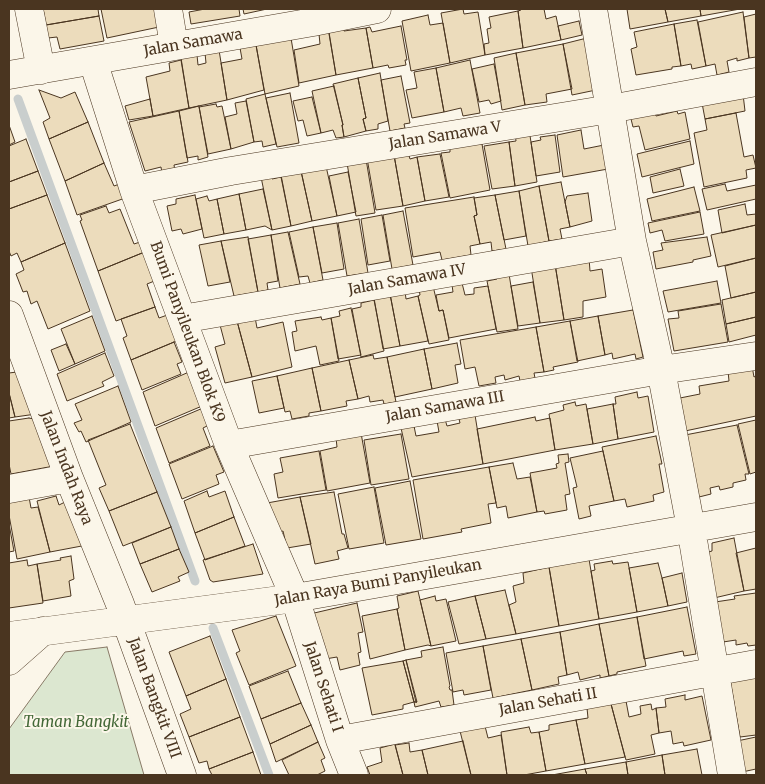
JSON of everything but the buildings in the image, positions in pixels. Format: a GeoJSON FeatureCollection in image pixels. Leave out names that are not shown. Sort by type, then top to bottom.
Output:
{"type":"FeatureCollection","features":[{"type":"Feature","properties":{"kind":"street"},"geometry":{"type":"LineString","coordinates":[[23,73],[29,9]]}},
{"type":"Feature","properties":{"kind":"street"},"geometry":{"type":"LineString","coordinates":[[168,9],[174,44]]}},
{"type":"Feature","properties":{"kind":"street","name":"Jalan Samawa"},"geometry":{"type":"LineString","coordinates":[[23,73],[93,61],[312,15],[377,9]]}},
{"type":"Feature","properties":{"kind":"street"},"geometry":{"type":"LineString","coordinates":[[593,9],[632,241],[661,370],[691,528],[732,775]]}},
{"type":"Feature","properties":{"kind":"street","name":"Bumi Panyileukan Blok K9"},"geometry":{"type":"LineString","coordinates":[[93,61],[134,190],[229,444],[295,598]]}},
{"type":"Feature","properties":{"kind":"street","name":"Jalan Samawa V"},"geometry":{"type":"LineString","coordinates":[[134,190],[231,171],[610,109],[756,83]]}},
{"type":"Feature","properties":{"kind":"street","name":"Jalan Samawa IV"},"geometry":{"type":"LineString","coordinates":[[182,319],[632,241]]}},
{"type":"Feature","properties":{"kind":"street","name":"Jalan Indah Raya"},"geometry":{"type":"LineString","coordinates":[[9,315],[16,354],[69,478],[126,621]]}},
{"type":"Feature","properties":{"kind":"street","name":"Jalan Samawa III"},"geometry":{"type":"LineString","coordinates":[[229,444],[661,370],[756,356]]}},
{"type":"Feature","properties":{"kind":"street"},"geometry":{"type":"LineString","coordinates":[[9,489],[69,478]]}},
{"type":"Feature","properties":{"kind":"street","name":"Jalan Raya Bumi Panyileukan"},"geometry":{"type":"LineString","coordinates":[[9,636],[295,598],[756,517]]}},
{"type":"Feature","properties":{"kind":"street","name":"Jalan Sehati I"},"geometry":{"type":"LineString","coordinates":[[295,598],[340,740],[354,775]]}},
{"type":"Feature","properties":{"kind":"street","name":"Jalan Bangkit VIII"},"geometry":{"type":"LineString","coordinates":[[126,621],[182,775]]}},
{"type":"Feature","properties":{"kind":"street"},"geometry":{"type":"LineString","coordinates":[[9,661],[43,631]]}},
{"type":"Feature","properties":{"kind":"street","name":"Jalan Sehati II"},"geometry":{"type":"LineString","coordinates":[[340,740],[756,664]]}},
{"type":"Feature","properties":{"kind":"green space","name":"Taman Bangkit"},"geometry":{"type":"Polygon","coordinates":[[[107,647],[144,775],[9,775],[9,729],[65,652],[107,647]]]}},
{"type":"Feature","properties":{"kind":"waterway"},"geometry":{"type":"LineString","coordinates":[[18,99],[195,581]]}},
{"type":"Feature","properties":{"kind":"waterway"},"geometry":{"type":"LineString","coordinates":[[213,628],[269,775]]}}]}
